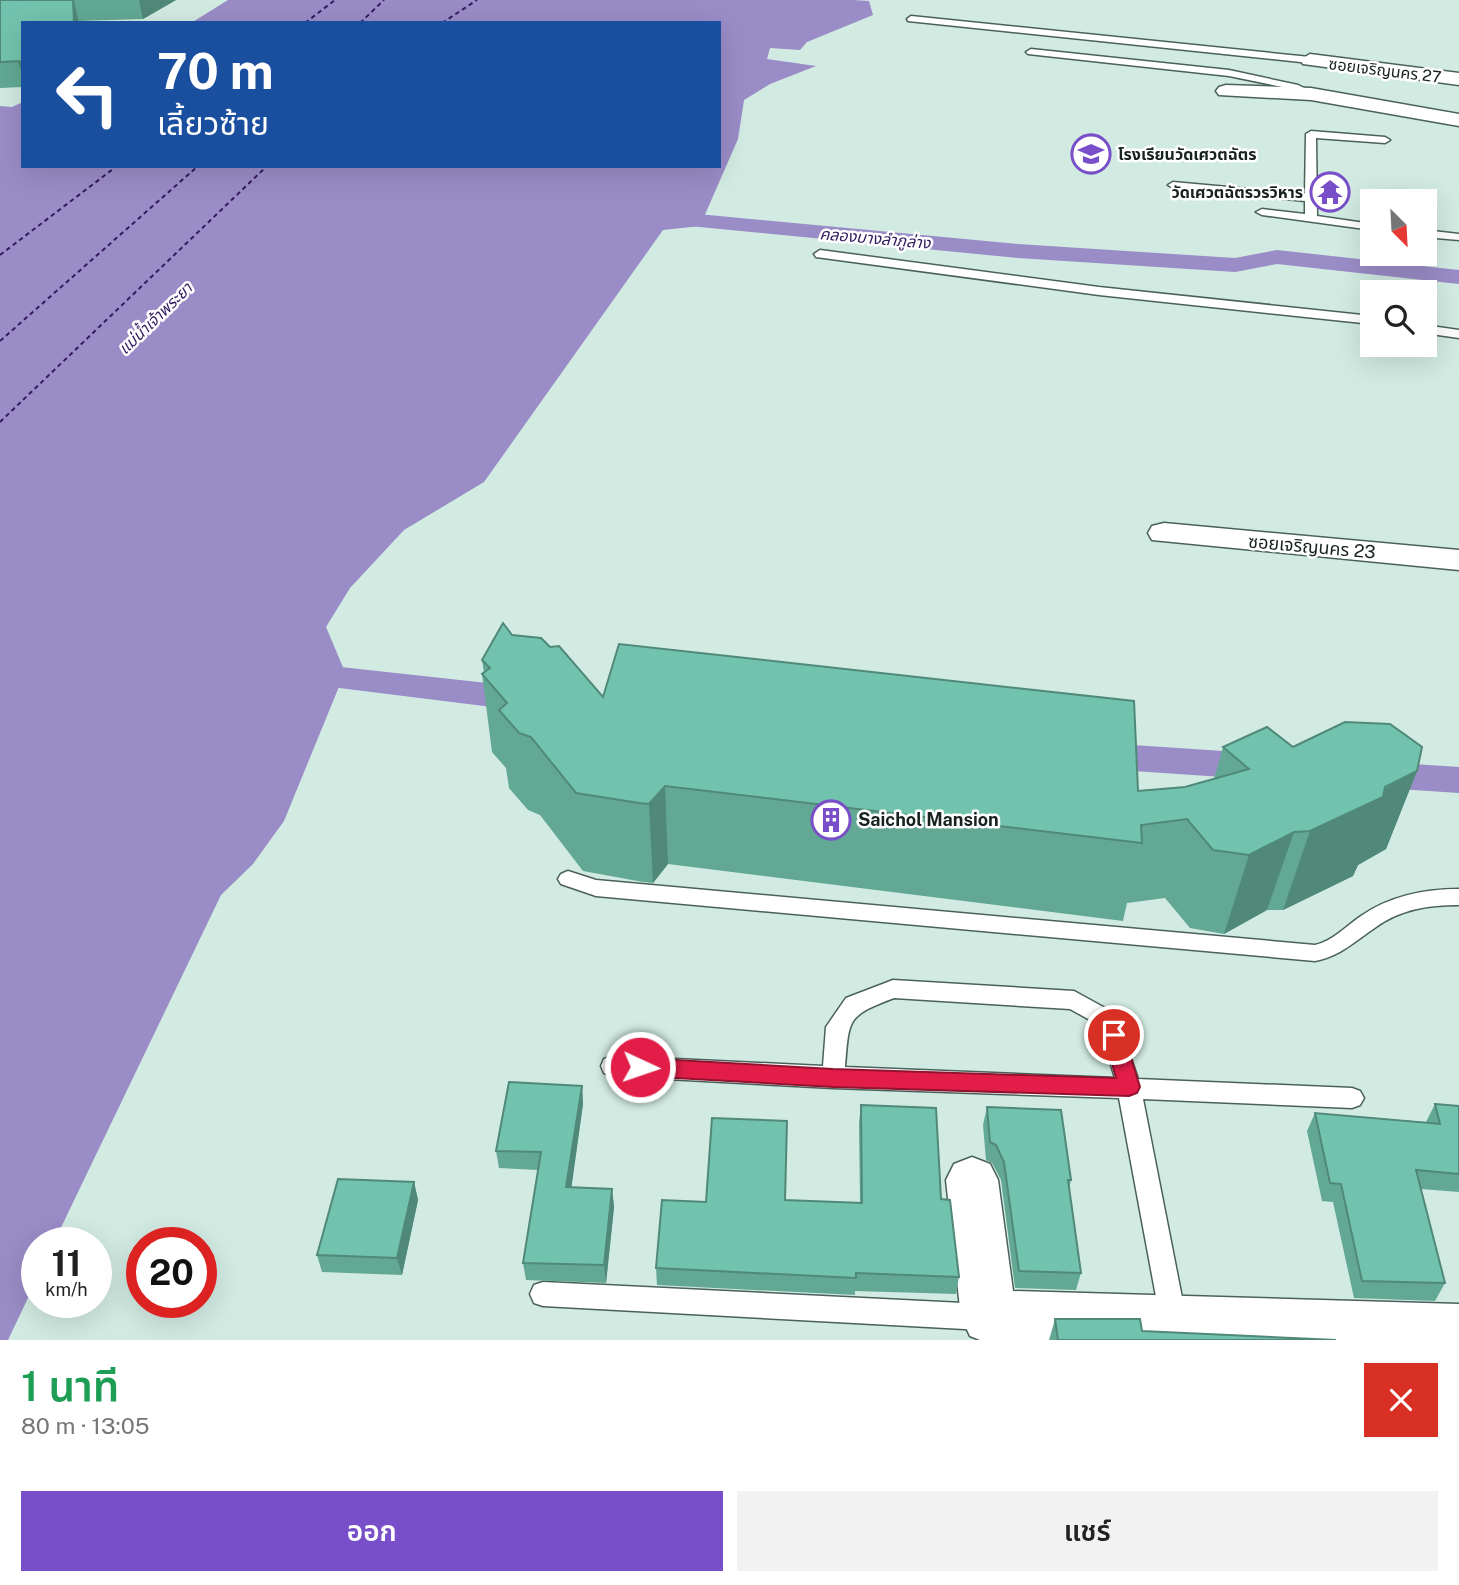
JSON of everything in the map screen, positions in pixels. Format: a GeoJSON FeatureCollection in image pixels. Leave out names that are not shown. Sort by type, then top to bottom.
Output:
{"type":"FeatureCollection","features":[{"type":"Feature","properties":{"kind":"street","name":"ซอยเจริญนคร 27"},"geometry":{"type":"LineString","coordinates":[[1310,60],[1459,79]]}},
{"type":"Feature","properties":{"kind":"street"},"geometry":{"type":"LineString","coordinates":[[1226,91],[1311,94],[1459,120]]}},
{"type":"Feature","properties":{"kind":"street","name":"ซอยเจริญนคร 23"},"geometry":{"type":"LineString","coordinates":[[1164,533],[1459,561]]}},
{"type":"Feature","properties":{"kind":"street"},"geometry":{"type":"LineString","coordinates":[[972,1180],[989,1317],[1459,1331]]}},
{"type":"Feature","properties":{"kind":"lane"},"geometry":{"type":"LineString","coordinates":[[911,19],[1310,60]]}},
{"type":"Feature","properties":{"kind":"lane"},"geometry":{"type":"LineString","coordinates":[[1031,52],[1230,73],[1295,87],[1311,94]]}},
{"type":"Feature","properties":{"kind":"lane"},"geometry":{"type":"LineString","coordinates":[[1311,220],[1311,134],[1385,140]]}},
{"type":"Feature","properties":{"kind":"lane"},"geometry":{"type":"LineString","coordinates":[[1173,185],[1311,198]]}},
{"type":"Feature","properties":{"kind":"lane"},"geometry":{"type":"LineString","coordinates":[[1262,212],[1360,226]]}},
{"type":"Feature","properties":{"kind":"lane"},"geometry":{"type":"LineString","coordinates":[[1437,234],[1459,237]]}},
{"type":"Feature","properties":{"kind":"lane"},"geometry":{"type":"LineString","coordinates":[[820,254],[1099,290],[1360,319]]}},
{"type":"Feature","properties":{"kind":"lane"},"geometry":{"type":"LineString","coordinates":[[1437,331],[1459,334]]}},
{"type":"Feature","properties":{"kind":"lane"},"geometry":{"type":"LineString","coordinates":[[568,879],[596,888],[1315,953],[1328,950],[1373,918],[1404,904],[1437,896],[1459,897]]}},
{"type":"Feature","properties":{"kind":"lane"},"geometry":{"type":"LineString","coordinates":[[833,1078],[837,1027],[855,1004],[893,989],[1074,1000],[1108,1020],[1129,1087],[1174,1321]]}},
{"type":"Feature","properties":{"kind":"lane"},"geometry":{"type":"LineString","coordinates":[[612,1066],[833,1078],[1129,1087],[1352,1098]]}},
{"type":"Feature","properties":{"kind":"lane"},"geometry":{"type":"LineString","coordinates":[[543,1294],[989,1317]]}},
{"type":"Feature","properties":{"kind":"water","name":"แม่น้ำเจ้าพระยา"},"geometry":{"type":"Polygon","coordinates":[[[228,0],[853,0],[869,1],[873,15],[807,42],[800,50],[770,48],[767,59],[816,66],[770,84],[744,100],[738,139],[700,226],[663,230],[484,482],[404,530],[350,588],[326,627],[345,672],[284,821],[253,864],[221,895],[61,1227],[21,1227],[21,1313],[8,1340],[0,1340],[0,106],[12,107],[21,103],[21,168],[721,168],[721,21],[194,21],[228,0]]]}},
{"type":"Feature","properties":{"kind":"building"},"geometry":{"type":"Polygon","coordinates":[[[0,0],[73,0],[74,21],[21,21],[21,61],[0,62],[0,0]]]}},
{"type":"Feature","properties":{"kind":"building"},"geometry":{"type":"Polygon","coordinates":[[[503,623],[512,635],[541,638],[550,647],[559,646],[603,697],[619,644],[1134,701],[1138,791],[1185,787],[1249,769],[1223,747],[1267,727],[1293,747],[1345,722],[1390,724],[1422,747],[1417,771],[1385,787],[1383,797],[1310,831],[1294,832],[1249,855],[1213,850],[1187,819],[1141,825],[1142,843],[665,786],[649,804],[639,803],[576,793],[531,737],[519,733],[499,710],[507,703],[482,674],[490,668],[482,660],[503,623]]]}},
{"type":"Feature","properties":{"kind":"building"},"geometry":{"type":"Polygon","coordinates":[[[509,1082],[582,1086],[566,1187],[612,1189],[604,1265],[523,1263],[541,1152],[496,1151],[509,1082]]]}},
{"type":"Feature","properties":{"kind":"building"},"geometry":{"type":"Polygon","coordinates":[[[1435,1104],[1459,1106],[1459,1174],[1416,1170],[1445,1283],[1362,1281],[1341,1184],[1330,1183],[1315,1113],[1440,1124],[1435,1104]]]}},
{"type":"Feature","properties":{"kind":"building"},"geometry":{"type":"Polygon","coordinates":[[[861,1105],[936,1108],[941,1199],[950,1200],[959,1277],[856,1273],[856,1278],[656,1268],[662,1200],[706,1202],[712,1118],[787,1121],[785,1200],[862,1203],[861,1105]]]}},
{"type":"Feature","properties":{"kind":"building"},"geometry":{"type":"Polygon","coordinates":[[[987,1107],[1061,1110],[1081,1273],[1019,1271],[1004,1162],[996,1145],[990,1142],[987,1107]]]}},
{"type":"Feature","properties":{"kind":"building"},"geometry":{"type":"Polygon","coordinates":[[[338,1179],[414,1182],[397,1258],[317,1255],[338,1179]]]}},
{"type":"Feature","properties":{"kind":"building"},"geometry":{"type":"Polygon","coordinates":[[[1055,1319],[1140,1319],[1142,1331],[1336,1340],[1058,1340],[1055,1319]]]}},
{"type":"Feature","properties":{"kind":"waterway","name":"คลองบางลำภูล่าง"},"geometry":{"type":"LineString","coordinates":[[656,217],[1018,251],[1235,265],[1277,257],[1459,277]]}},
{"type":"Feature","properties":{"kind":"waterway"},"geometry":{"type":"LineString","coordinates":[[295,673],[532,700]]}},
{"type":"Feature","properties":{"kind":"waterway"},"geometry":{"type":"LineString","coordinates":[[1089,755],[1267,767]]}},
{"type":"Feature","properties":{"kind":"waterway"},"geometry":{"type":"LineString","coordinates":[[1368,774],[1459,780]]}},
{"type":"Feature","properties":{"kind":"ferry route"},"geometry":{"type":"LineString","coordinates":[[308,21],[335,0]]}},
{"type":"Feature","properties":{"kind":"ferry route"},"geometry":{"type":"LineString","coordinates":[[362,21],[384,0]]}},
{"type":"Feature","properties":{"kind":"ferry route"},"geometry":{"type":"LineString","coordinates":[[445,21],[477,0]]}},
{"type":"Feature","properties":{"kind":"ferry route"},"geometry":{"type":"LineString","coordinates":[[0,255],[114,168]]}},
{"type":"Feature","properties":{"kind":"ferry route"},"geometry":{"type":"LineString","coordinates":[[0,341],[196,168]]}},
{"type":"Feature","properties":{"kind":"ferry route"},"geometry":{"type":"LineString","coordinates":[[0,422],[265,168]]}},
{"type":"Feature","properties":{"kind":"place","name":"โรงเรียนวัดเศวตฉัตร"},"geometry":{"type":"Point","coordinates":[1091,154]}},
{"type":"Feature","properties":{"kind":"place","name":"วัดเศวตฉัตรวรวิหาร"},"geometry":{"type":"Point","coordinates":[1330,192]}},
{"type":"Feature","properties":{"kind":"place","name":"Saichol Mansion"},"geometry":{"type":"Point","coordinates":[831,820]}},
{"type":"Feature","properties":{"kind":"route"},"geometry":{"type":"LineString","coordinates":[[640,1067],[833,1078],[1129,1087],[1114,1035]]}}]}
